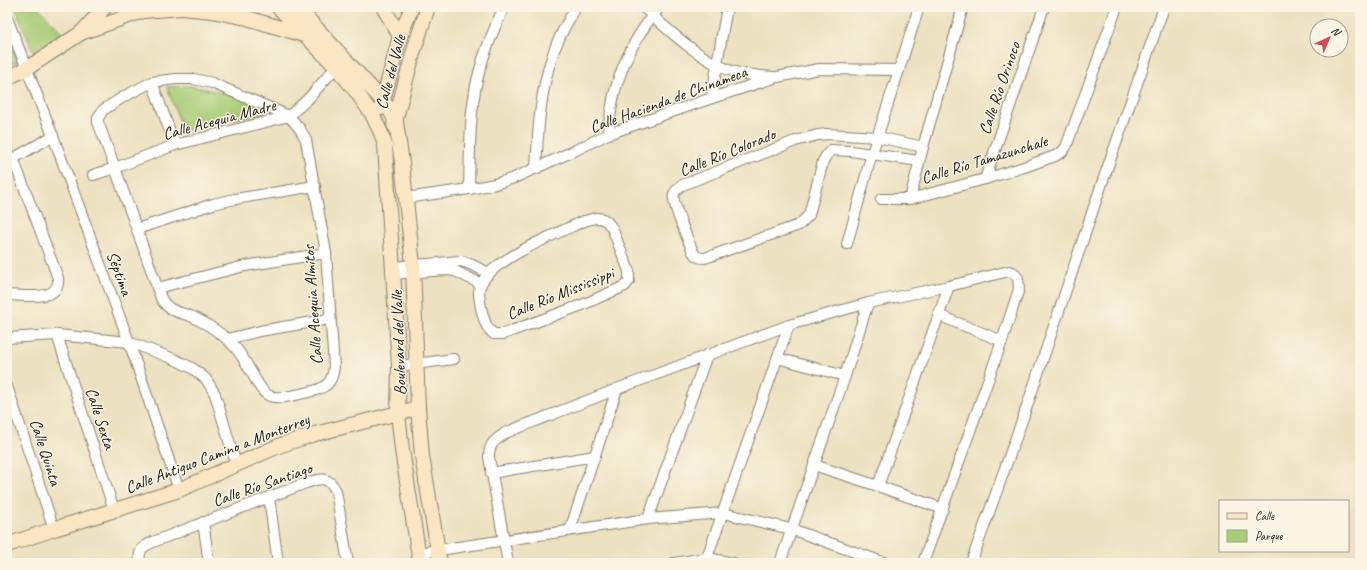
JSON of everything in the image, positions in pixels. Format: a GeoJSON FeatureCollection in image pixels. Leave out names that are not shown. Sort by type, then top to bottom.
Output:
{"type":"FeatureCollection","features":[{"type":"Feature","properties":{"kind":"street"},"geometry":{"type":"LineString","coordinates":[[82,33],[105,7]]}},
{"type":"Feature","properties":{"kind":"street","name":"Boulevard del Valle"},"geometry":{"type":"LineString","coordinates":[[278,7],[336,67],[366,105],[377,123],[385,145],[399,366],[398,414],[402,450],[419,558]]}},
{"type":"Feature","properties":{"kind":"street"},"geometry":{"type":"LineString","coordinates":[[297,7],[383,101],[390,110],[396,122]]}},
{"type":"Feature","properties":{"kind":"street"},"geometry":{"type":"LineString","coordinates":[[383,7],[400,36]]}},
{"type":"Feature","properties":{"kind":"street","name":"Calle del Valle"},"geometry":{"type":"LineString","coordinates":[[377,123],[400,36],[412,7]]}},
{"type":"Feature","properties":{"kind":"street","name":"Calle del Valle"},"geometry":{"type":"LineString","coordinates":[[385,145],[396,122],[414,50],[428,7]]}},
{"type":"Feature","properties":{"kind":"street"},"geometry":{"type":"LineString","coordinates":[[469,189],[471,119],[474,96],[484,55],[504,7]]}},
{"type":"Feature","properties":{"kind":"street"},"geometry":{"type":"LineString","coordinates":[[536,169],[539,118],[545,83],[552,56],[567,22],[576,7]]}},
{"type":"Feature","properties":{"kind":"street"},"geometry":{"type":"LineString","coordinates":[[643,7],[682,40],[716,64],[738,72],[777,77]]}},
{"type":"Feature","properties":{"kind":"street"},"geometry":{"type":"LineString","coordinates":[[608,134],[614,92],[623,67],[637,39],[652,16],[660,7]]}},
{"type":"Feature","properties":{"kind":"street"},"geometry":{"type":"LineString","coordinates":[[712,98],[716,64],[727,7]]}},
{"type":"Feature","properties":{"kind":"street"},"geometry":{"type":"LineString","coordinates":[[847,244],[872,153],[899,70],[917,7]]}},
{"type":"Feature","properties":{"kind":"street"},"geometry":{"type":"LineString","coordinates":[[910,199],[919,161],[963,7]]}},
{"type":"Feature","properties":{"kind":"street","name":"Calle Río Orinoco"},"geometry":{"type":"LineString","coordinates":[[985,179],[1044,7]]}},
{"type":"Feature","properties":{"kind":"street","name":"Calle Río Tamazunchale"},"geometry":{"type":"LineString","coordinates":[[881,199],[910,199],[1024,167],[1062,152],[1066,147],[1117,7]]}},
{"type":"Feature","properties":{"kind":"street"},"geometry":{"type":"LineString","coordinates":[[971,563],[1024,415],[1101,186],[1164,7]]}},
{"type":"Feature","properties":{"kind":"street"},"geometry":{"type":"LineString","coordinates":[[7,78],[26,69],[82,33],[143,11],[182,8],[212,11],[247,18],[306,36]]}},
{"type":"Feature","properties":{"kind":"street","name":"Séptima"},"geometry":{"type":"LineString","coordinates":[[7,18],[53,136],[129,342],[179,490]]}},
{"type":"Feature","properties":{"kind":"street","name":"Calle Acequia Madre"},"geometry":{"type":"LineString","coordinates":[[92,175],[116,168],[175,145],[289,116],[308,98],[336,67]]}},
{"type":"Feature","properties":{"kind":"street","name":"Calle Hacienda de Chinameca"},"geometry":{"type":"LineString","coordinates":[[406,198],[469,189],[495,184],[514,178],[608,134],[777,77],[819,69],[899,70]]}},
{"type":"Feature","properties":{"kind":"street","name":"Calle Acequia Almitos"},"geometry":{"type":"LineString","coordinates":[[176,79],[194,79],[212,83],[289,116],[300,129],[306,140],[315,186],[326,252],[334,367],[333,377],[323,388],[302,394],[281,397],[270,396],[264,392],[244,360],[227,339],[202,322],[168,308],[163,302],[116,168],[98,122],[98,118],[103,110],[152,82],[176,79]]}},
{"type":"Feature","properties":{"kind":"street"},"geometry":{"type":"LineString","coordinates":[[152,82],[175,145]]}},
{"type":"Feature","properties":{"kind":"street","name":"Boulevard del Valle"},"geometry":{"type":"LineString","coordinates":[[396,122],[402,163],[413,269],[418,408],[422,456],[439,557]]}},
{"type":"Feature","properties":{"kind":"street","name":"Calle Río Colorado"},"geometry":{"type":"LineString","coordinates":[[872,153],[831,150],[828,152],[824,161],[809,215],[799,225],[705,258],[696,256],[693,252],[677,212],[674,199],[676,190],[680,186],[795,141],[813,136],[827,134],[878,137]]}},
{"type":"Feature","properties":{"kind":"street"},"geometry":{"type":"LineString","coordinates":[[7,294],[35,296],[46,295],[55,290],[58,283],[53,264],[10,160],[53,136]]}},
{"type":"Feature","properties":{"kind":"street"},"geometry":{"type":"LineString","coordinates":[[878,137],[923,147]]}},
{"type":"Feature","properties":{"kind":"street"},"geometry":{"type":"LineString","coordinates":[[872,153],[919,161]]}},
{"type":"Feature","properties":{"kind":"street"},"geometry":{"type":"LineString","coordinates":[[137,230],[235,198],[315,186]]}},
{"type":"Feature","properties":{"kind":"street","name":"Calle Río Mississippi"},"geometry":{"type":"LineString","coordinates":[[604,218],[612,228],[629,271],[629,281],[625,286],[582,305],[498,335],[491,332],[484,322],[480,300],[479,290],[481,284],[489,273],[514,255],[584,221],[604,218]]}},
{"type":"Feature","properties":{"kind":"street"},"geometry":{"type":"LineString","coordinates":[[157,288],[245,266],[326,252]]}},
{"type":"Feature","properties":{"kind":"street"},"geometry":{"type":"LineString","coordinates":[[413,269],[461,261],[489,273]]}},
{"type":"Feature","properties":{"kind":"street"},"geometry":{"type":"LineString","coordinates":[[393,270],[413,269],[455,271],[481,284]]}},
{"type":"Feature","properties":{"kind":"street"},"geometry":{"type":"LineString","coordinates":[[508,563],[488,457],[489,447],[494,441],[505,433],[617,389],[789,325],[868,303],[949,286],[1009,271],[1013,272],[1018,278],[1019,289],[923,563]]}},
{"type":"Feature","properties":{"kind":"street"},"geometry":{"type":"LineString","coordinates":[[878,486],[949,286]]}},
{"type":"Feature","properties":{"kind":"street"},"geometry":{"type":"LineString","coordinates":[[780,563],[845,376],[868,303]]}},
{"type":"Feature","properties":{"kind":"street"},"geometry":{"type":"LineString","coordinates":[[938,315],[1002,341]]}},
{"type":"Feature","properties":{"kind":"street"},"geometry":{"type":"LineString","coordinates":[[227,339],[260,331],[330,319]]}},
{"type":"Feature","properties":{"kind":"street"},"geometry":{"type":"LineString","coordinates":[[706,560],[789,325]]}},
{"type":"Feature","properties":{"kind":"street"},"geometry":{"type":"LineString","coordinates":[[7,338],[57,335],[129,342],[174,358],[200,373],[211,386],[217,400],[236,464]]}},
{"type":"Feature","properties":{"kind":"street","name":"Calle Sexta"},"geometry":{"type":"LineString","coordinates":[[57,335],[114,510]]}},
{"type":"Feature","properties":{"kind":"street"},"geometry":{"type":"LineString","coordinates":[[648,519],[707,356]]}},
{"type":"Feature","properties":{"kind":"street"},"geometry":{"type":"LineString","coordinates":[[777,358],[845,376]]}},
{"type":"Feature","properties":{"kind":"street"},"geometry":{"type":"LineString","coordinates":[[399,366],[454,359]]}},
{"type":"Feature","properties":{"kind":"street","name":"Calle Quinta"},"geometry":{"type":"LineString","coordinates":[[7,386],[54,529]]}},
{"type":"Feature","properties":{"kind":"street"},"geometry":{"type":"LineString","coordinates":[[570,530],[617,389]]}},
{"type":"Feature","properties":{"kind":"street","name":"Calle Antiguo Camino a Monterrey"},"geometry":{"type":"LineString","coordinates":[[7,545],[179,490],[281,445],[315,434],[418,408]]}},
{"type":"Feature","properties":{"kind":"street"},"geometry":{"type":"LineString","coordinates":[[491,473],[595,456]]}},
{"type":"Feature","properties":{"kind":"street"},"geometry":{"type":"LineString","coordinates":[[814,465],[943,509]]}},
{"type":"Feature","properties":{"kind":"street","name":"Calle Río Santiago"},"geometry":{"type":"LineString","coordinates":[[140,563],[141,549],[146,545],[314,480],[327,480],[332,483],[336,491],[348,563]]}},
{"type":"Feature","properties":{"kind":"street"},"geometry":{"type":"LineString","coordinates":[[269,497],[278,563]]}},
{"type":"Feature","properties":{"kind":"street"},"geometry":{"type":"LineString","coordinates":[[419,558],[439,557],[504,539],[648,519],[723,513],[791,529],[885,563]]}},
{"type":"Feature","properties":{"kind":"street"},"geometry":{"type":"LineString","coordinates":[[203,522],[209,563]]}},
{"type":"Feature","properties":{"kind":"street"},"geometry":{"type":"LineString","coordinates":[[674,563],[706,560],[733,563]]}},
{"type":"Feature","properties":{"kind":"green space"},"geometry":{"type":"Polygon","coordinates":[[[15,7],[38,7],[61,32],[35,56],[15,7]]]}},
{"type":"Feature","properties":{"kind":"green space"},"geometry":{"type":"Polygon","coordinates":[[[7,35],[18,61],[7,66],[7,35]]]}},
{"type":"Feature","properties":{"kind":"green space"},"geometry":{"type":"Polygon","coordinates":[[[191,86],[220,92],[243,99],[260,108],[265,113],[256,116],[211,122],[183,131],[167,87],[191,86]]]}}]}
